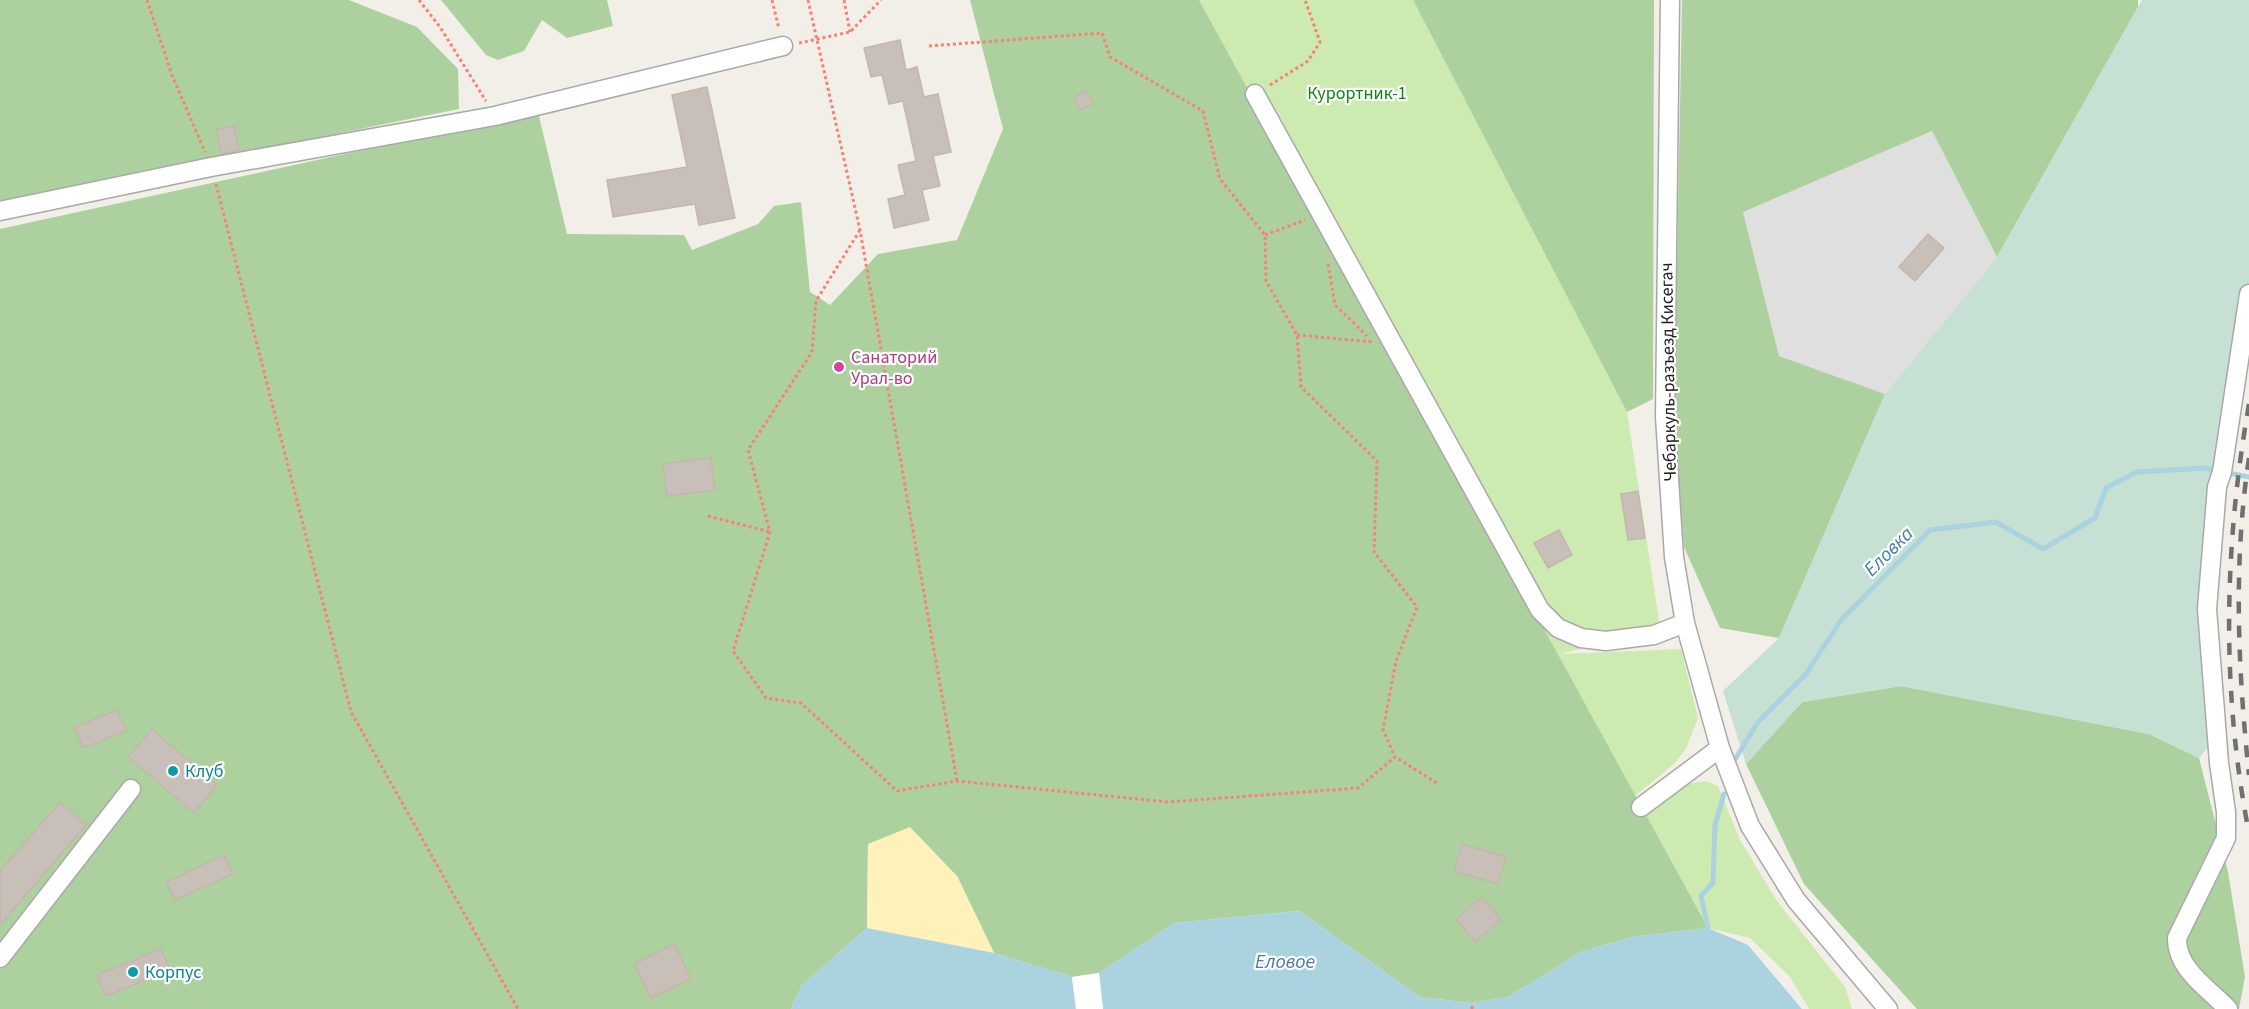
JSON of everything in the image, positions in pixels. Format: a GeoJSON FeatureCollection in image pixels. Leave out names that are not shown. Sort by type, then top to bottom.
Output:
{"type":"FeatureCollection","features":[{"type":"Feature","properties":{"kind":"street","name":"Чебаркуль-разъезд Кисегач"},"geometry":{"type":"LineString","coordinates":[[1670,0],[1665,417],[1674,557],[1685,623],[1720,748],[1750,826],[1796,900],[1888,1009]]}},
{"type":"Feature","properties":{"kind":"street"},"geometry":{"type":"LineString","coordinates":[[0,211],[211,167],[495,116],[783,46]]}},
{"type":"Feature","properties":{"kind":"street"},"geometry":{"type":"LineString","coordinates":[[1256,94],[1540,610],[1558,628],[1581,638],[1606,641],[1654,635],[1685,623]]}},
{"type":"Feature","properties":{"kind":"street"},"geometry":{"type":"LineString","coordinates":[[2228,1009],[2182,961],[2176,947],[2176,938],[2226,838],[2226,812],[2219,763],[2207,609],[2217,487],[2222,472],[2249,294]]}},
{"type":"Feature","properties":{"kind":"street"},"geometry":{"type":"LineString","coordinates":[[1641,807],[1720,748]]}},
{"type":"Feature","properties":{"kind":"street"},"geometry":{"type":"LineString","coordinates":[[0,958],[131,789]]}},
{"type":"Feature","properties":{"kind":"path"},"geometry":{"type":"LineString","coordinates":[[147,0],[172,75],[211,167],[224,210],[351,712],[518,1009]]}},
{"type":"Feature","properties":{"kind":"path"},"geometry":{"type":"LineString","coordinates":[[419,0],[440,27],[495,116]]}},
{"type":"Feature","properties":{"kind":"path"},"geometry":{"type":"LineString","coordinates":[[772,0],[783,46],[850,32],[881,0]]}},
{"type":"Feature","properties":{"kind":"path"},"geometry":{"type":"LineString","coordinates":[[808,0],[860,230],[957,781]]}},
{"type":"Feature","properties":{"kind":"path"},"geometry":{"type":"LineString","coordinates":[[844,0],[850,32]]}},
{"type":"Feature","properties":{"kind":"path"},"geometry":{"type":"LineString","coordinates":[[1256,94],[1308,61],[1320,42],[1305,0]]}},
{"type":"Feature","properties":{"kind":"path"},"geometry":{"type":"LineString","coordinates":[[929,46],[1102,33],[1110,57],[1203,111],[1220,179],[1265,235],[1266,280],[1297,335],[1301,387],[1377,461],[1374,552],[1417,608],[1396,661],[1383,730],[1395,756],[1437,783]]}},
{"type":"Feature","properties":{"kind":"path"},"geometry":{"type":"LineString","coordinates":[[1265,235],[1303,219],[1313,224]]}},
{"type":"Feature","properties":{"kind":"path"},"geometry":{"type":"LineString","coordinates":[[860,230],[816,301],[812,352],[748,450],[770,532],[733,651],[766,698],[801,703],[897,791],[957,781],[1168,802],[1358,788],[1395,756]]}},
{"type":"Feature","properties":{"kind":"path"},"geometry":{"type":"LineString","coordinates":[[1297,335],[1374,342],[1335,305],[1328,262]]}},
{"type":"Feature","properties":{"kind":"path"},"geometry":{"type":"LineString","coordinates":[[708,516],[770,532]]}},
{"type":"Feature","properties":{"kind":"path"},"geometry":{"type":"LineString","coordinates":[[1472,1003],[1472,1009]]}},
{"type":"Feature","properties":{"kind":"shaded area"},"geometry":{"type":"Polygon","coordinates":[[[1932,131],[1997,257],[1885,394],[1779,356],[1743,212],[1932,131]]]}},
{"type":"Feature","properties":{"kind":"green space"},"geometry":{"type":"Polygon","coordinates":[[[0,0],[349,0],[417,27],[458,69],[459,109],[0,202],[0,0]]]}},
{"type":"Feature","properties":{"kind":"green space"},"geometry":{"type":"Polygon","coordinates":[[[441,0],[607,0],[613,26],[567,38],[542,20],[524,51],[498,60],[486,55],[441,0]]]}},
{"type":"Feature","properties":{"kind":"green space"},"geometry":{"type":"Polygon","coordinates":[[[970,0],[1199,0],[1708,928],[1632,937],[1581,952],[1508,997],[1472,1003],[1420,997],[1299,911],[1174,923],[1099,973],[1072,977],[994,953],[957,876],[868,844],[867,928],[802,985],[791,1009],[0,1009],[0,229],[538,112],[567,234],[684,235],[692,250],[758,224],[774,206],[801,202],[810,292],[830,305],[878,254],[957,240],[1003,129],[970,0]]]}},
{"type":"Feature","properties":{"kind":"green space","name":"Курортник-1"},"geometry":{"type":"Polygon","coordinates":[[[1199,0],[1413,0],[1627,412],[1660,627],[1561,654],[1681,649],[1698,718],[1686,749],[1673,765],[1635,796],[1199,0]]]}},
{"type":"Feature","properties":{"kind":"green space"},"geometry":{"type":"Polygon","coordinates":[[[1413,0],[1654,0],[1653,399],[1627,412],[1413,0]]]}},
{"type":"Feature","properties":{"kind":"green space"},"geometry":{"type":"Polygon","coordinates":[[[1682,0],[2138,0],[2138,7],[1997,257],[1932,131],[1743,212],[1779,356],[1885,394],[1779,638],[1720,628],[1684,547],[1674,426],[1682,0]]]}},
{"type":"Feature","properties":{"kind":"green space"},"geometry":{"type":"Polygon","coordinates":[[[2142,0],[2249,0],[2249,291],[2217,487],[2217,736],[2199,758],[2149,734],[1901,686],[1802,702],[1746,764],[1723,691],[1779,638],[1885,394],[1997,257],[2142,0]]]}},
{"type":"Feature","properties":{"kind":"green space"},"geometry":{"type":"Polygon","coordinates":[[[1901,686],[2149,734],[2199,758],[2228,872],[2245,977],[2239,1009],[1917,1009],[1804,884],[1746,764],[1802,702],[1901,686]]]}},
{"type":"Feature","properties":{"kind":"green space"},"geometry":{"type":"Polygon","coordinates":[[[1705,781],[1718,786],[1740,840],[1777,901],[1845,987],[1852,1009],[1809,1009],[1790,977],[1750,938],[1708,928],[1645,816],[1682,785],[1705,781]]]}},
{"type":"Feature","properties":{"kind":"sand"},"geometry":{"type":"Polygon","coordinates":[[[910,827],[957,876],[994,953],[867,928],[868,844],[910,827]]]}},
{"type":"Feature","properties":{"kind":"water","name":"Еловое"},"geometry":{"type":"Polygon","coordinates":[[[1299,911],[1420,997],[1472,1003],[1508,997],[1581,952],[1632,937],[1708,928],[1748,945],[1802,1009],[1103,1009],[1099,973],[1174,923],[1299,911]]]}},
{"type":"Feature","properties":{"kind":"water"},"geometry":{"type":"Polygon","coordinates":[[[867,928],[994,953],[1072,977],[1076,1009],[791,1009],[802,985],[867,928]]]}},
{"type":"Feature","properties":{"kind":"pier"},"geometry":{"type":"Polygon","coordinates":[[[1099,973],[1103,1009],[1076,1009],[1072,977],[1099,973]]]}},
{"type":"Feature","properties":{"kind":"building"},"geometry":{"type":"Polygon","coordinates":[[[900,40],[906,70],[917,67],[924,97],[938,94],[951,152],[933,156],[940,186],[922,190],[929,220],[894,228],[888,199],[905,195],[898,165],[916,161],[903,101],[889,104],[882,75],[871,77],[864,48],[900,40]]]}},
{"type":"Feature","properties":{"kind":"building"},"geometry":{"type":"Polygon","coordinates":[[[707,87],[735,218],[699,225],[695,204],[613,217],[607,180],[687,167],[672,95],[707,87]]]}},
{"type":"Feature","properties":{"kind":"building"},"geometry":{"type":"Polygon","coordinates":[[[1087,91],[1093,104],[1079,110],[1074,97],[1087,91]]]}},
{"type":"Feature","properties":{"kind":"building"},"geometry":{"type":"Polygon","coordinates":[[[234,126],[239,150],[221,154],[216,129],[234,126]]]}},
{"type":"Feature","properties":{"kind":"building"},"geometry":{"type":"Polygon","coordinates":[[[1928,234],[1944,248],[1915,281],[1899,267],[1928,234]]]}},
{"type":"Feature","properties":{"kind":"building"},"geometry":{"type":"Polygon","coordinates":[[[711,458],[715,490],[667,496],[663,464],[711,458]]]}},
{"type":"Feature","properties":{"kind":"building"},"geometry":{"type":"Polygon","coordinates":[[[1638,491],[1645,538],[1628,540],[1621,494],[1638,491]]]}},
{"type":"Feature","properties":{"kind":"building"},"geometry":{"type":"Polygon","coordinates":[[[1559,530],[1572,555],[1548,568],[1534,543],[1559,530]]]}},
{"type":"Feature","properties":{"kind":"building"},"geometry":{"type":"Polygon","coordinates":[[[117,710],[126,731],[83,748],[75,727],[117,710]]]}},
{"type":"Feature","properties":{"kind":"building","name":"Клуб"},"geometry":{"type":"Polygon","coordinates":[[[152,729],[217,785],[194,813],[128,757],[152,729]]]}},
{"type":"Feature","properties":{"kind":"building"},"geometry":{"type":"Polygon","coordinates":[[[60,802],[86,825],[0,925],[0,871],[60,802]]]}},
{"type":"Feature","properties":{"kind":"building"},"geometry":{"type":"Polygon","coordinates":[[[1462,844],[1506,857],[1498,884],[1454,871],[1462,844]]]}},
{"type":"Feature","properties":{"kind":"building"},"geometry":{"type":"Polygon","coordinates":[[[224,855],[233,874],[175,900],[166,882],[224,855]]]}},
{"type":"Feature","properties":{"kind":"building"},"geometry":{"type":"Polygon","coordinates":[[[1482,897],[1501,920],[1475,942],[1456,919],[1482,897]]]}},
{"type":"Feature","properties":{"kind":"building"},"geometry":{"type":"Polygon","coordinates":[[[674,944],[691,979],[651,998],[634,964],[674,944]]]}},
{"type":"Feature","properties":{"kind":"building","name":"Корпус"},"geometry":{"type":"Polygon","coordinates":[[[161,949],[170,970],[106,996],[97,975],[161,949]]]}},
{"type":"Feature","properties":{"kind":"waterway","name":"Еловка"},"geometry":{"type":"LineString","coordinates":[[1734,761],[1758,722],[1806,674],[1841,620],[1930,530],[1996,522],[2043,549],[2095,518],[2106,488],[2137,472],[2204,468],[2249,477]]}},
{"type":"Feature","properties":{"kind":"waterway","name":"Еловка"},"geometry":{"type":"LineString","coordinates":[[1708,928],[1701,896],[1713,883],[1715,825],[1724,794]]}},
{"type":"Feature","properties":{"kind":"railway"},"geometry":{"type":"LineString","coordinates":[[2249,404],[2235,511],[2229,618],[2234,726],[2249,833]]}},
{"type":"Feature","properties":{"kind":"railway"},"geometry":{"type":"LineString","coordinates":[[2249,458],[2239,576],[2242,696],[2249,775]]}},
{"type":"Feature","properties":{"kind":"place","name":"Санаторий Урал-во"},"geometry":{"type":"Point","coordinates":[839,367]}},
{"type":"Feature","properties":{"kind":"place","name":"Клуб"},"geometry":{"type":"Point","coordinates":[173,771]}},
{"type":"Feature","properties":{"kind":"place","name":"Корпус"},"geometry":{"type":"Point","coordinates":[133,972]}}]}
